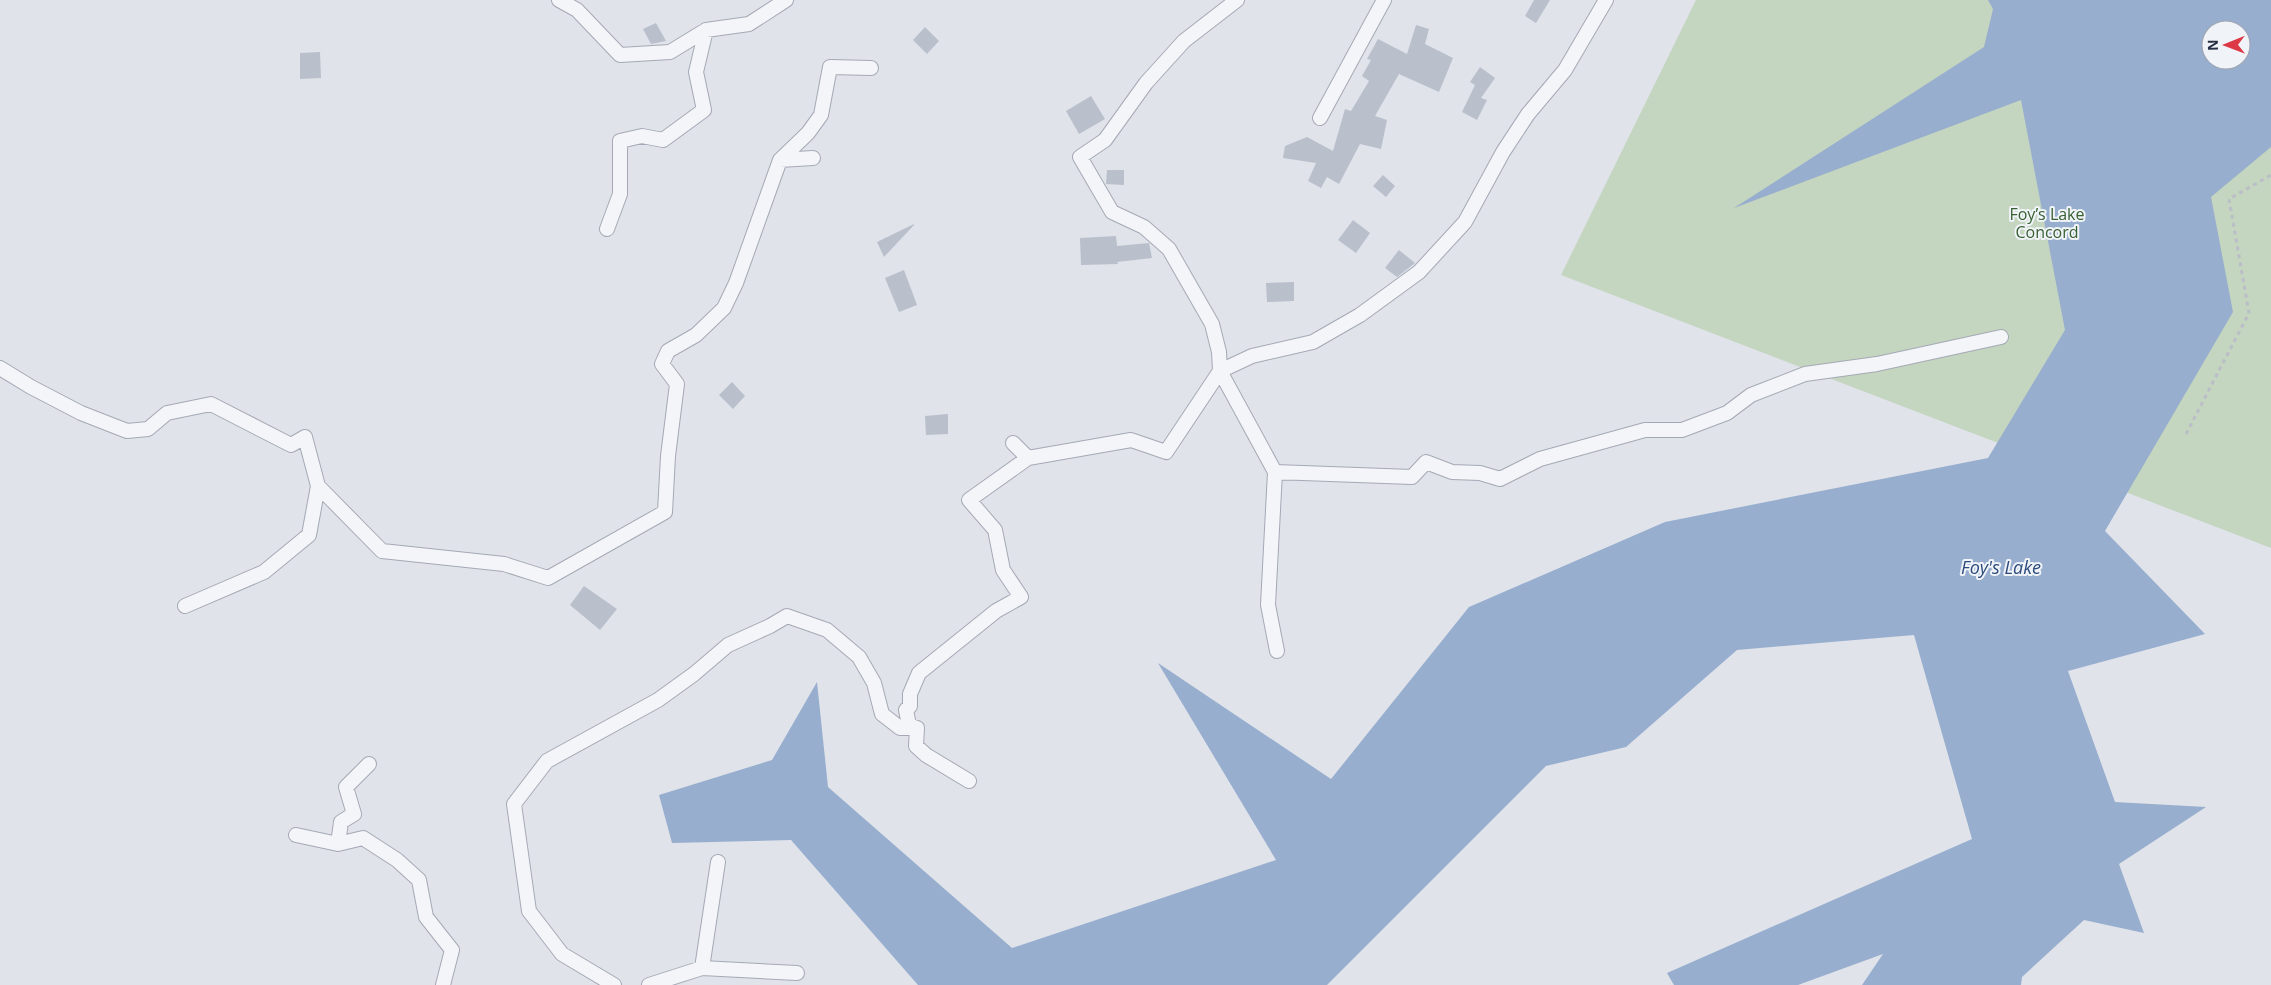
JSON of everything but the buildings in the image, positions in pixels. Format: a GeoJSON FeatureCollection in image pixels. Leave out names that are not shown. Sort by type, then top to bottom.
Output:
{"type":"FeatureCollection","features":[{"type":"Feature","properties":{"kind":"street"},"geometry":{"type":"LineString","coordinates":[[559,0],[577,10],[620,55],[670,52],[706,30],[750,24],[786,0]]}},
{"type":"Feature","properties":{"kind":"street"},"geometry":{"type":"LineString","coordinates":[[1237,0],[1184,41],[1146,84],[1105,140],[1080,157],[1112,212],[1144,227],[1169,249],[1212,324],[1220,352],[1220,371],[1275,472],[1268,605],[1277,651]]}},
{"type":"Feature","properties":{"kind":"street"},"geometry":{"type":"LineString","coordinates":[[1320,118],[1384,0]]}},
{"type":"Feature","properties":{"kind":"street"},"geometry":{"type":"LineString","coordinates":[[917,728],[909,725],[906,710],[910,706],[910,694],[919,673],[996,611],[1021,597],[1003,570],[995,530],[969,500],[1028,458],[1131,440],[1166,452],[1220,371],[1252,356],[1312,342],[1360,315],[1419,272],[1465,222],[1503,152],[1528,114],[1565,70],[1606,0]]}},
{"type":"Feature","properties":{"kind":"street"},"geometry":{"type":"LineString","coordinates":[[607,229],[620,194],[620,141],[642,136],[663,140],[704,110],[696,72],[706,30]]}},
{"type":"Feature","properties":{"kind":"street"},"geometry":{"type":"LineString","coordinates":[[318,486],[382,551],[504,564],[548,578],[665,512],[668,456],[677,384],[662,364],[668,351],[696,335],[724,308],[736,283],[780,160],[808,133],[821,115],[830,67],[872,68]]}},
{"type":"Feature","properties":{"kind":"street"},"geometry":{"type":"LineString","coordinates":[[780,160],[813,158]]}},
{"type":"Feature","properties":{"kind":"street"},"geometry":{"type":"LineString","coordinates":[[1275,472],[1412,478],[1426,462],[1452,472],[1480,473],[1500,479],[1540,459],[1645,430],[1682,430],[1727,413],[1751,395],[1805,374],[1877,364],[2002,337]]}},
{"type":"Feature","properties":{"kind":"street"},"geometry":{"type":"LineString","coordinates":[[0,368],[31,387],[81,413],[127,431],[148,429],[167,413],[211,404],[291,445],[305,437],[318,486],[309,535],[264,572],[185,606]]}},
{"type":"Feature","properties":{"kind":"street"},"geometry":{"type":"LineString","coordinates":[[1013,443],[1028,458]]}},
{"type":"Feature","properties":{"kind":"street"},"geometry":{"type":"LineString","coordinates":[[614,985],[562,954],[529,911],[514,804],[547,761],[658,700],[694,674],[728,645],[787,616],[826,630],[859,657],[874,683],[882,714],[900,728],[917,728]]}},
{"type":"Feature","properties":{"kind":"street"},"geometry":{"type":"LineString","coordinates":[[917,728],[916,746],[926,756],[969,781]]}},
{"type":"Feature","properties":{"kind":"street"},"geometry":{"type":"LineString","coordinates":[[338,844],[341,822],[354,814],[346,787],[369,764]]}},
{"type":"Feature","properties":{"kind":"street"},"geometry":{"type":"LineString","coordinates":[[296,835],[338,844],[363,838],[398,860],[419,880],[426,917],[452,950],[443,985]]}},
{"type":"Feature","properties":{"kind":"street"},"geometry":{"type":"LineString","coordinates":[[702,968],[718,862]]}},
{"type":"Feature","properties":{"kind":"street"},"geometry":{"type":"LineString","coordinates":[[649,985],[702,968],[797,973]]}},
{"type":"Feature","properties":{"kind":"path"},"geometry":{"type":"LineString","coordinates":[[2186,434],[2249,313],[2229,200],[2271,176]]}},
{"type":"Feature","properties":{"kind":"green space","name":"Foy’s Lake Concord"},"geometry":{"type":"Polygon","coordinates":[[[1696,0],[2271,0],[2271,548],[1561,275],[1696,0]]]}},
{"type":"Feature","properties":{"kind":"water","name":"Foy's Lake"},"geometry":{"type":"Polygon","coordinates":[[[1988,0],[2271,0],[2271,147],[2211,197],[2233,312],[2105,531],[2205,634],[2068,671],[2115,802],[2206,807],[2119,864],[2144,933],[2084,920],[2022,977],[2021,985],[1862,985],[1883,954],[1798,985],[1674,985],[1667,973],[1972,839],[1914,635],[1737,650],[1626,747],[1546,766],[1327,985],[918,985],[791,840],[672,843],[659,795],[772,760],[817,682],[828,787],[1012,948],[1276,860],[1158,663],[1331,779],[1469,607],[1665,522],[1988,458],[2065,330],[2021,100],[1734,208],[1984,47],[1993,9],[1988,0]]]}}]}
